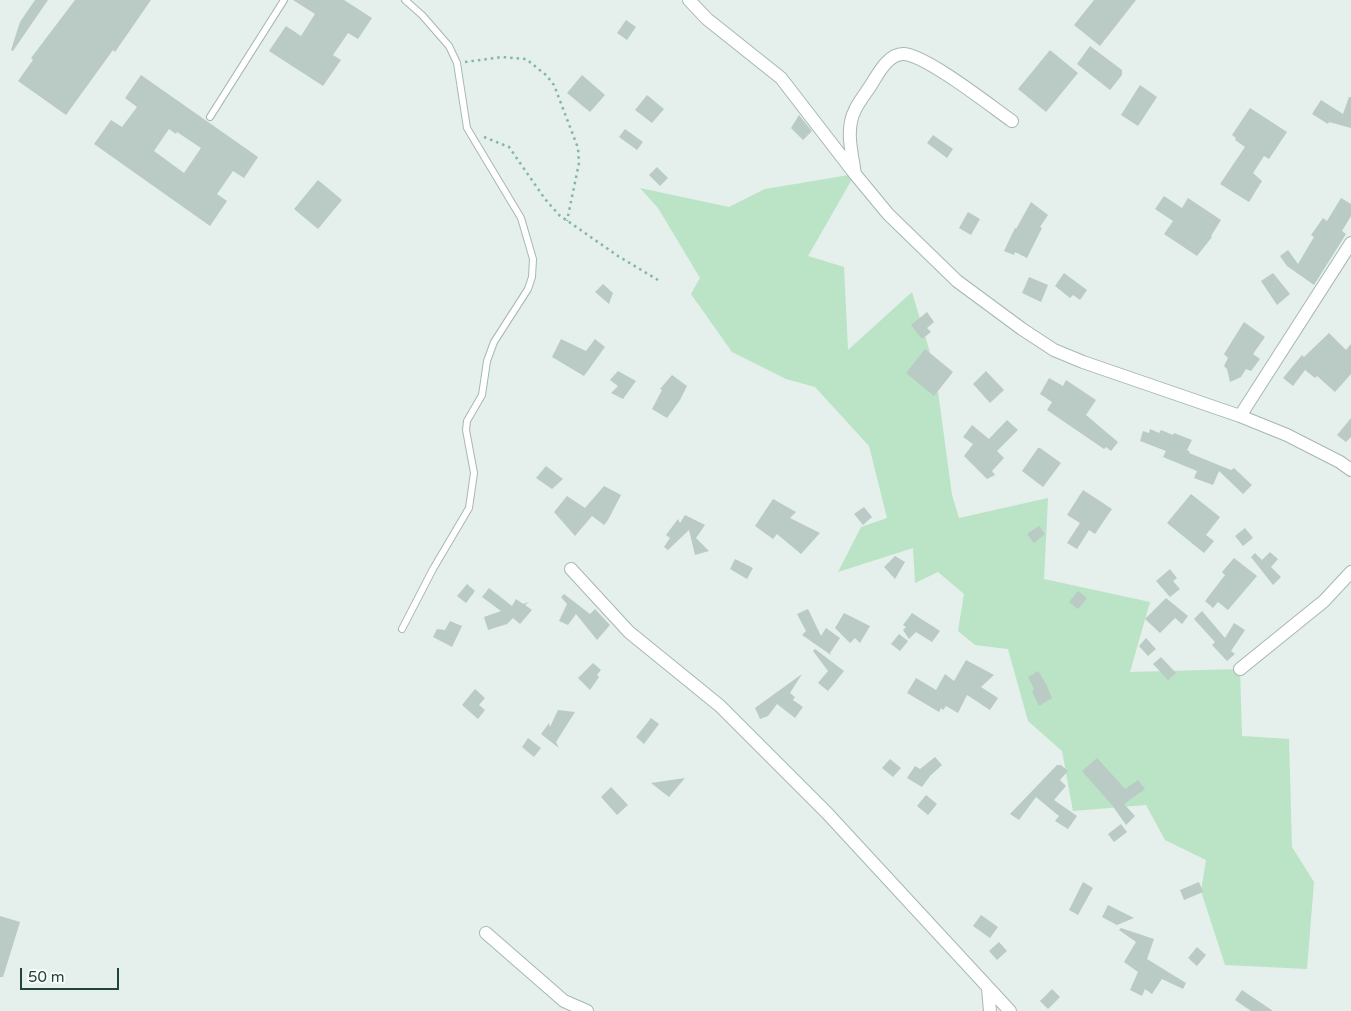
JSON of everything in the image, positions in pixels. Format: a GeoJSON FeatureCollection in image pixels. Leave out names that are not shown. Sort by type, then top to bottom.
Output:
{"type":"FeatureCollection","features":[{"type":"Feature","properties":{"kind":"street"},"geometry":{"type":"LineString","coordinates":[[689,0],[707,19],[781,78],[888,214],[957,281],[1022,329],[1054,350],[1083,362],[1240,416],[1293,438],[1340,462],[1351,470]]}},
{"type":"Feature","properties":{"kind":"street"},"geometry":{"type":"LineString","coordinates":[[855,174],[850,135],[850,125],[854,112],[884,66],[893,57],[902,54],[914,56],[938,69],[1012,121]]}},
{"type":"Feature","properties":{"kind":"street"},"geometry":{"type":"LineString","coordinates":[[1240,416],[1351,243]]}},
{"type":"Feature","properties":{"kind":"street"},"geometry":{"type":"LineString","coordinates":[[571,569],[630,632],[720,706],[828,813],[1010,1011]]}},
{"type":"Feature","properties":{"kind":"street"},"geometry":{"type":"LineString","coordinates":[[1240,669],[1324,601],[1351,572]]}},
{"type":"Feature","properties":{"kind":"street"},"geometry":{"type":"LineString","coordinates":[[486,933],[564,1001],[587,1011]]}},
{"type":"Feature","properties":{"kind":"street"},"geometry":{"type":"LineString","coordinates":[[988,988],[990,1011]]}},
{"type":"Feature","properties":{"kind":"lane"},"geometry":{"type":"LineString","coordinates":[[210,117],[284,0]]}},
{"type":"Feature","properties":{"kind":"lane"},"geometry":{"type":"LineString","coordinates":[[402,629],[433,569],[469,508],[474,473],[466,430],[467,421],[482,395],[487,361],[494,342],[528,289],[532,277],[533,259],[521,218],[467,128],[457,63],[449,46],[422,15],[405,0]]}},
{"type":"Feature","properties":{"kind":"path"},"geometry":{"type":"LineString","coordinates":[[457,63],[502,57],[526,59],[546,74],[554,85],[578,148],[579,162],[567,221]]}},
{"type":"Feature","properties":{"kind":"path"},"geometry":{"type":"LineString","coordinates":[[471,134],[509,147],[545,199],[567,221],[618,256],[658,280]]}},
{"type":"Feature","properties":{"kind":"green space"},"geometry":{"type":"Polygon","coordinates":[[[855,174],[808,256],[844,267],[848,350],[912,292],[935,369],[952,495],[959,518],[1048,498],[1044,579],[1150,602],[1130,672],[1240,669],[1242,736],[1289,739],[1292,847],[1314,882],[1307,969],[1225,965],[1201,891],[1206,860],[1165,840],[1146,805],[1073,811],[1062,751],[1028,721],[1008,649],[975,645],[958,631],[964,594],[938,572],[915,583],[913,548],[838,572],[861,527],[887,518],[869,446],[815,387],[786,379],[732,352],[691,294],[700,278],[658,208],[640,188],[729,207],[765,189],[855,174]]]}},
{"type":"Feature","properties":{"kind":"building"},"geometry":{"type":"Polygon","coordinates":[[[35,0],[48,0],[13,51],[11,50],[20,22],[35,0]]]}},
{"type":"Feature","properties":{"kind":"building"},"geometry":{"type":"Polygon","coordinates":[[[75,0],[151,0],[115,52],[113,50],[66,115],[18,81],[33,60],[31,58],[75,0]]]}},
{"type":"Feature","properties":{"kind":"building"},"geometry":{"type":"Polygon","coordinates":[[[293,0],[344,0],[372,18],[358,39],[348,33],[333,55],[341,60],[323,86],[269,51],[286,26],[301,36],[315,14],[293,0]]]}},
{"type":"Feature","properties":{"kind":"building"},"geometry":{"type":"Polygon","coordinates":[[[1094,0],[1136,0],[1100,46],[1074,25],[1094,0]]]}},
{"type":"Feature","properties":{"kind":"building"},"geometry":{"type":"Polygon","coordinates":[[[626,20],[636,27],[627,40],[617,33],[626,20]]]}},
{"type":"Feature","properties":{"kind":"building"},"geometry":{"type":"Polygon","coordinates":[[[1090,46],[1122,70],[1122,75],[1110,90],[1077,64],[1090,46]]]}},
{"type":"Feature","properties":{"kind":"building"},"geometry":{"type":"Polygon","coordinates":[[[1050,50],[1078,73],[1046,112],[1018,89],[1050,50]]]}},
{"type":"Feature","properties":{"kind":"building"},"geometry":{"type":"Polygon","coordinates":[[[141,75],[258,157],[244,178],[233,171],[217,194],[227,201],[210,226],[94,144],[111,120],[122,127],[137,107],[125,98],[141,75]],[[169,129],[154,151],[184,173],[201,148],[177,132],[176,134],[169,129]]]}},
{"type":"Feature","properties":{"kind":"building"},"geometry":{"type":"Polygon","coordinates":[[[582,75],[605,95],[590,112],[567,93],[582,75]]]}},
{"type":"Feature","properties":{"kind":"building"},"geometry":{"type":"Polygon","coordinates":[[[1140,85],[1157,97],[1138,126],[1121,115],[1140,85]]]}},
{"type":"Feature","properties":{"kind":"building"},"geometry":{"type":"Polygon","coordinates":[[[647,95],[664,109],[652,123],[635,110],[647,95]]]}},
{"type":"Feature","properties":{"kind":"building"},"geometry":{"type":"Polygon","coordinates":[[[1349,97],[1351,97],[1351,128],[1329,122],[1328,124],[1312,114],[1321,100],[1343,114],[1349,97]]]}},
{"type":"Feature","properties":{"kind":"building"},"geometry":{"type":"Polygon","coordinates":[[[1250,108],[1287,132],[1269,159],[1264,156],[1253,173],[1262,181],[1249,202],[1220,184],[1245,147],[1235,140],[1236,138],[1232,135],[1250,108]]]}},
{"type":"Feature","properties":{"kind":"building"},"geometry":{"type":"Polygon","coordinates":[[[799,115],[812,131],[803,140],[791,128],[799,115]]]}},
{"type":"Feature","properties":{"kind":"building"},"geometry":{"type":"Polygon","coordinates":[[[625,129],[643,142],[637,150],[619,137],[625,129]]]}},
{"type":"Feature","properties":{"kind":"building"},"geometry":{"type":"Polygon","coordinates":[[[933,135],[953,149],[947,158],[927,143],[933,135]]]}},
{"type":"Feature","properties":{"kind":"building"},"geometry":{"type":"Polygon","coordinates":[[[657,167],[668,178],[660,186],[649,175],[657,167]]]}},
{"type":"Feature","properties":{"kind":"building"},"geometry":{"type":"Polygon","coordinates":[[[318,180],[342,200],[318,229],[294,209],[318,180]]]}},
{"type":"Feature","properties":{"kind":"building"},"geometry":{"type":"Polygon","coordinates":[[[1164,196],[1182,208],[1188,198],[1221,220],[1212,237],[1197,256],[1164,234],[1173,221],[1155,209],[1164,196]]]}},
{"type":"Feature","properties":{"kind":"building"},"geometry":{"type":"Polygon","coordinates":[[[1341,198],[1351,204],[1351,216],[1342,231],[1346,234],[1314,285],[1287,266],[1280,256],[1288,250],[1298,264],[1314,237],[1311,235],[1323,218],[1327,221],[1341,198]]]}},
{"type":"Feature","properties":{"kind":"building"},"geometry":{"type":"Polygon","coordinates":[[[1031,202],[1048,215],[1040,227],[1042,228],[1027,258],[1015,252],[1014,255],[1004,251],[1031,202]]]}},
{"type":"Feature","properties":{"kind":"building"},"geometry":{"type":"Polygon","coordinates":[[[968,212],[980,219],[971,235],[959,228],[968,212]]]}},
{"type":"Feature","properties":{"kind":"building"},"geometry":{"type":"Polygon","coordinates":[[[1064,273],[1087,290],[1080,300],[1073,295],[1070,298],[1055,286],[1064,273]]]}},
{"type":"Feature","properties":{"kind":"building"},"geometry":{"type":"Polygon","coordinates":[[[1273,273],[1290,294],[1277,305],[1261,281],[1273,273]]]}},
{"type":"Feature","properties":{"kind":"building"},"geometry":{"type":"Polygon","coordinates":[[[1029,277],[1048,285],[1041,302],[1022,293],[1029,277]]]}},
{"type":"Feature","properties":{"kind":"building"},"geometry":{"type":"Polygon","coordinates":[[[603,284],[613,293],[609,304],[595,292],[603,284]]]}},
{"type":"Feature","properties":{"kind":"building"},"geometry":{"type":"Polygon","coordinates":[[[927,312],[934,322],[927,328],[931,332],[922,339],[911,325],[927,312]]]}},
{"type":"Feature","properties":{"kind":"building"},"geometry":{"type":"Polygon","coordinates":[[[1244,322],[1265,337],[1253,354],[1260,359],[1251,371],[1246,369],[1241,377],[1230,382],[1227,369],[1224,366],[1228,358],[1224,354],[1244,322]]]}},
{"type":"Feature","properties":{"kind":"building"},"geometry":{"type":"Polygon","coordinates":[[[1329,333],[1346,350],[1351,344],[1351,374],[1335,392],[1317,376],[1315,378],[1305,370],[1293,386],[1283,378],[1302,355],[1304,357],[1329,333]]]}},
{"type":"Feature","properties":{"kind":"building"},"geometry":{"type":"Polygon","coordinates":[[[561,339],[586,351],[595,339],[605,347],[584,376],[552,357],[561,339]]]}},
{"type":"Feature","properties":{"kind":"building"},"geometry":{"type":"Polygon","coordinates":[[[925,349],[953,372],[934,396],[906,373],[925,349]]]}},
{"type":"Feature","properties":{"kind":"building"},"geometry":{"type":"Polygon","coordinates":[[[618,371],[636,381],[623,399],[611,393],[618,386],[610,380],[618,371]]]}},
{"type":"Feature","properties":{"kind":"building"},"geometry":{"type":"Polygon","coordinates":[[[986,371],[1004,390],[990,403],[973,384],[986,371]]]}},
{"type":"Feature","properties":{"kind":"building"},"geometry":{"type":"Polygon","coordinates":[[[672,375],[687,386],[667,418],[652,409],[662,390],[660,389],[672,375]]]}},
{"type":"Feature","properties":{"kind":"building"},"geometry":{"type":"Polygon","coordinates":[[[1049,378],[1063,386],[1066,380],[1096,400],[1086,415],[1118,442],[1111,451],[1106,447],[1104,449],[1047,410],[1052,402],[1040,394],[1049,378]]]}},
{"type":"Feature","properties":{"kind":"building"},"geometry":{"type":"Polygon","coordinates":[[[1351,418],[1351,437],[1346,442],[1337,435],[1351,418]]]}},
{"type":"Feature","properties":{"kind":"building"},"geometry":{"type":"Polygon","coordinates":[[[1007,420],[1018,430],[997,451],[1004,458],[992,471],[995,475],[987,479],[964,456],[973,444],[963,437],[972,425],[989,439],[1007,420]]]}},
{"type":"Feature","properties":{"kind":"building"},"geometry":{"type":"Polygon","coordinates":[[[1150,429],[1159,433],[1161,430],[1173,435],[1174,433],[1192,440],[1187,450],[1189,453],[1231,470],[1234,468],[1252,485],[1243,494],[1219,471],[1213,485],[1194,478],[1197,471],[1163,457],[1166,451],[1140,441],[1143,431],[1149,433],[1150,429]]]}},
{"type":"Feature","properties":{"kind":"building"},"geometry":{"type":"Polygon","coordinates":[[[1038,448],[1061,463],[1043,487],[1022,471],[1038,448]]]}},
{"type":"Feature","properties":{"kind":"building"},"geometry":{"type":"Polygon","coordinates":[[[546,466],[563,479],[552,489],[536,478],[546,466]]]}},
{"type":"Feature","properties":{"kind":"building"},"geometry":{"type":"Polygon","coordinates":[[[604,486],[621,495],[608,520],[604,525],[592,516],[575,536],[554,512],[567,496],[585,508],[604,486]]]}},
{"type":"Feature","properties":{"kind":"building"},"geometry":{"type":"Polygon","coordinates":[[[1083,490],[1112,509],[1095,534],[1089,530],[1077,549],[1067,543],[1080,523],[1067,515],[1083,490]]]}},
{"type":"Feature","properties":{"kind":"building"},"geometry":{"type":"Polygon","coordinates":[[[1191,494],[1220,517],[1206,535],[1214,541],[1204,553],[1167,523],[1191,494]]]}},
{"type":"Feature","properties":{"kind":"building"},"geometry":{"type":"Polygon","coordinates":[[[773,499],[796,512],[790,518],[820,533],[801,554],[777,534],[773,539],[755,526],[773,499]]]}},
{"type":"Feature","properties":{"kind":"building"},"geometry":{"type":"Polygon","coordinates":[[[864,507],[872,517],[863,525],[854,514],[864,507]]]}},
{"type":"Feature","properties":{"kind":"building"},"geometry":{"type":"Polygon","coordinates":[[[685,515],[705,525],[696,538],[709,551],[695,555],[689,530],[668,550],[664,547],[670,538],[666,535],[678,519],[680,523],[685,515]]]}},
{"type":"Feature","properties":{"kind":"building"},"geometry":{"type":"Polygon","coordinates":[[[1039,526],[1045,534],[1034,543],[1027,534],[1039,526]]]}},
{"type":"Feature","properties":{"kind":"building"},"geometry":{"type":"Polygon","coordinates":[[[1245,528],[1253,538],[1243,546],[1235,536],[1245,528]]]}},
{"type":"Feature","properties":{"kind":"building"},"geometry":{"type":"Polygon","coordinates":[[[1270,552],[1278,559],[1271,567],[1281,577],[1273,585],[1251,557],[1255,553],[1262,560],[1270,552]]]}},
{"type":"Feature","properties":{"kind":"building"},"geometry":{"type":"Polygon","coordinates":[[[895,556],[905,562],[895,579],[884,567],[895,556]]]}},
{"type":"Feature","properties":{"kind":"building"},"geometry":{"type":"Polygon","coordinates":[[[1234,558],[1257,576],[1228,610],[1218,602],[1213,608],[1205,601],[1225,575],[1222,572],[1234,558]]]}},
{"type":"Feature","properties":{"kind":"building"},"geometry":{"type":"Polygon","coordinates":[[[735,559],[753,568],[747,579],[730,569],[735,559]]]}},
{"type":"Feature","properties":{"kind":"building"},"geometry":{"type":"Polygon","coordinates":[[[1170,569],[1177,578],[1173,581],[1180,589],[1170,597],[1156,581],[1170,569]]]}},
{"type":"Feature","properties":{"kind":"building"},"geometry":{"type":"Polygon","coordinates":[[[467,584],[475,591],[466,603],[457,596],[467,584]]]}},
{"type":"Feature","properties":{"kind":"building"},"geometry":{"type":"Polygon","coordinates":[[[489,588],[512,606],[516,599],[523,604],[529,602],[525,605],[532,610],[520,624],[513,618],[507,624],[488,630],[484,617],[501,611],[482,597],[489,588]]]}},
{"type":"Feature","properties":{"kind":"building"},"geometry":{"type":"Polygon","coordinates":[[[1078,591],[1087,598],[1078,609],[1069,602],[1078,591]]]}},
{"type":"Feature","properties":{"kind":"building"},"geometry":{"type":"Polygon","coordinates":[[[564,594],[590,614],[595,609],[610,625],[597,640],[576,614],[568,625],[559,621],[567,604],[561,597],[564,594]]]}},
{"type":"Feature","properties":{"kind":"building"},"geometry":{"type":"Polygon","coordinates":[[[1166,598],[1188,616],[1182,624],[1175,618],[1160,633],[1145,619],[1166,598]]]}},
{"type":"Feature","properties":{"kind":"building"},"geometry":{"type":"Polygon","coordinates":[[[808,609],[821,636],[826,628],[840,638],[830,653],[831,655],[802,635],[806,631],[797,614],[808,609]]]}},
{"type":"Feature","properties":{"kind":"building"},"geometry":{"type":"Polygon","coordinates":[[[1202,611],[1225,638],[1234,623],[1245,630],[1231,651],[1235,654],[1227,661],[1212,645],[1215,642],[1194,619],[1202,611]]]}},
{"type":"Feature","properties":{"kind":"building"},"geometry":{"type":"Polygon","coordinates":[[[844,613],[870,626],[860,643],[855,638],[850,643],[835,628],[844,613]]]}},
{"type":"Feature","properties":{"kind":"building"},"geometry":{"type":"Polygon","coordinates":[[[912,613],[940,631],[932,642],[916,632],[909,639],[903,630],[906,627],[903,625],[912,613]]]}},
{"type":"Feature","properties":{"kind":"building"},"geometry":{"type":"Polygon","coordinates":[[[450,621],[462,626],[452,647],[433,637],[437,629],[445,630],[450,621]]]}},
{"type":"Feature","properties":{"kind":"building"},"geometry":{"type":"Polygon","coordinates":[[[899,634],[908,641],[900,651],[891,644],[899,634]]]}},
{"type":"Feature","properties":{"kind":"building"},"geometry":{"type":"Polygon","coordinates":[[[1146,638],[1156,649],[1148,656],[1139,646],[1146,638]]]}},
{"type":"Feature","properties":{"kind":"building"},"geometry":{"type":"Polygon","coordinates":[[[815,649],[844,671],[828,691],[818,683],[828,671],[813,651],[815,649]]]}},
{"type":"Feature","properties":{"kind":"building"},"geometry":{"type":"Polygon","coordinates":[[[1161,657],[1176,673],[1168,680],[1153,664],[1161,657]]]}},
{"type":"Feature","properties":{"kind":"building"},"geometry":{"type":"Polygon","coordinates":[[[966,660],[994,675],[981,687],[998,698],[990,710],[967,695],[958,713],[946,706],[943,710],[941,708],[939,712],[907,693],[916,678],[936,690],[945,674],[954,681],[966,660]]]}},
{"type":"Feature","properties":{"kind":"building"},"geometry":{"type":"Polygon","coordinates":[[[593,663],[601,670],[597,675],[599,677],[590,690],[578,678],[593,663]]]}},
{"type":"Feature","properties":{"kind":"building"},"geometry":{"type":"Polygon","coordinates":[[[1038,671],[1052,698],[1039,706],[1028,677],[1038,671]]]}},
{"type":"Feature","properties":{"kind":"building"},"geometry":{"type":"Polygon","coordinates":[[[802,674],[790,693],[795,697],[793,700],[803,707],[795,718],[777,704],[768,716],[760,719],[755,708],[802,674]]]}},
{"type":"Feature","properties":{"kind":"building"},"geometry":{"type":"Polygon","coordinates":[[[475,689],[485,698],[479,705],[485,710],[478,719],[462,705],[475,689]]]}},
{"type":"Feature","properties":{"kind":"building"},"geometry":{"type":"Polygon","coordinates":[[[558,710],[575,712],[556,742],[559,748],[541,734],[549,723],[550,727],[558,710]]]}},
{"type":"Feature","properties":{"kind":"building"},"geometry":{"type":"Polygon","coordinates":[[[651,718],[659,724],[644,744],[636,737],[651,718]]]}},
{"type":"Feature","properties":{"kind":"building"},"geometry":{"type":"Polygon","coordinates":[[[528,738],[541,748],[534,757],[522,747],[528,738]]]}},
{"type":"Feature","properties":{"kind":"building"},"geometry":{"type":"Polygon","coordinates":[[[935,757],[942,765],[922,787],[907,778],[915,766],[920,769],[935,757]]]}},
{"type":"Feature","properties":{"kind":"building"},"geometry":{"type":"Polygon","coordinates":[[[1097,758],[1125,789],[1138,780],[1145,789],[1124,804],[1135,816],[1126,825],[1112,805],[1082,771],[1097,758]]]}},
{"type":"Feature","properties":{"kind":"building"},"geometry":{"type":"Polygon","coordinates":[[[890,759],[901,768],[893,777],[882,768],[890,759]]]}},
{"type":"Feature","properties":{"kind":"building"},"geometry":{"type":"Polygon","coordinates":[[[1057,765],[1061,765],[1068,771],[1060,780],[1066,786],[1054,800],[1077,816],[1068,829],[1055,821],[1059,816],[1036,797],[1019,820],[1010,814],[1057,765]]]}},
{"type":"Feature","properties":{"kind":"building"},"geometry":{"type":"Polygon","coordinates":[[[685,778],[669,797],[651,783],[685,778]]]}},
{"type":"Feature","properties":{"kind":"building"},"geometry":{"type":"Polygon","coordinates":[[[611,787],[628,805],[617,815],[601,797],[611,787]]]}},
{"type":"Feature","properties":{"kind":"building"},"geometry":{"type":"Polygon","coordinates":[[[926,795],[937,804],[928,815],[917,806],[926,795]]]}},
{"type":"Feature","properties":{"kind":"building"},"geometry":{"type":"Polygon","coordinates":[[[1121,824],[1127,832],[1114,842],[1108,834],[1121,824]]]}},
{"type":"Feature","properties":{"kind":"building"},"geometry":{"type":"Polygon","coordinates":[[[1083,882],[1093,888],[1078,915],[1069,910],[1083,882]]]}},
{"type":"Feature","properties":{"kind":"building"},"geometry":{"type":"Polygon","coordinates":[[[1199,882],[1203,892],[1184,900],[1180,890],[1199,882]]]}},
{"type":"Feature","properties":{"kind":"building"},"geometry":{"type":"Polygon","coordinates":[[[1108,905],[1134,918],[1117,925],[1102,917],[1108,905]]]}},
{"type":"Feature","properties":{"kind":"building"},"geometry":{"type":"Polygon","coordinates":[[[981,915],[998,927],[990,938],[973,926],[981,915]]]}},
{"type":"Feature","properties":{"kind":"building"},"geometry":{"type":"Polygon","coordinates":[[[0,916],[20,922],[3,977],[0,977],[0,916]]]}},
{"type":"Feature","properties":{"kind":"building"},"geometry":{"type":"Polygon","coordinates":[[[1121,928],[1154,939],[1147,959],[1186,983],[1183,989],[1162,979],[1152,994],[1145,989],[1142,996],[1130,990],[1138,972],[1124,962],[1136,942],[1119,930],[1121,928]]]}},
{"type":"Feature","properties":{"kind":"building"},"geometry":{"type":"Polygon","coordinates":[[[999,942],[1007,951],[997,960],[989,951],[999,942]]]}},
{"type":"Feature","properties":{"kind":"building"},"geometry":{"type":"Polygon","coordinates":[[[1197,947],[1206,955],[1197,966],[1188,958],[1197,947]]]}},
{"type":"Feature","properties":{"kind":"building"},"geometry":{"type":"Polygon","coordinates":[[[1052,989],[1060,997],[1048,1009],[1040,1001],[1052,989]]]}},
{"type":"Feature","properties":{"kind":"building"},"geometry":{"type":"Polygon","coordinates":[[[1242,990],[1273,1011],[1251,1011],[1235,1000],[1242,990]]]}}]}
